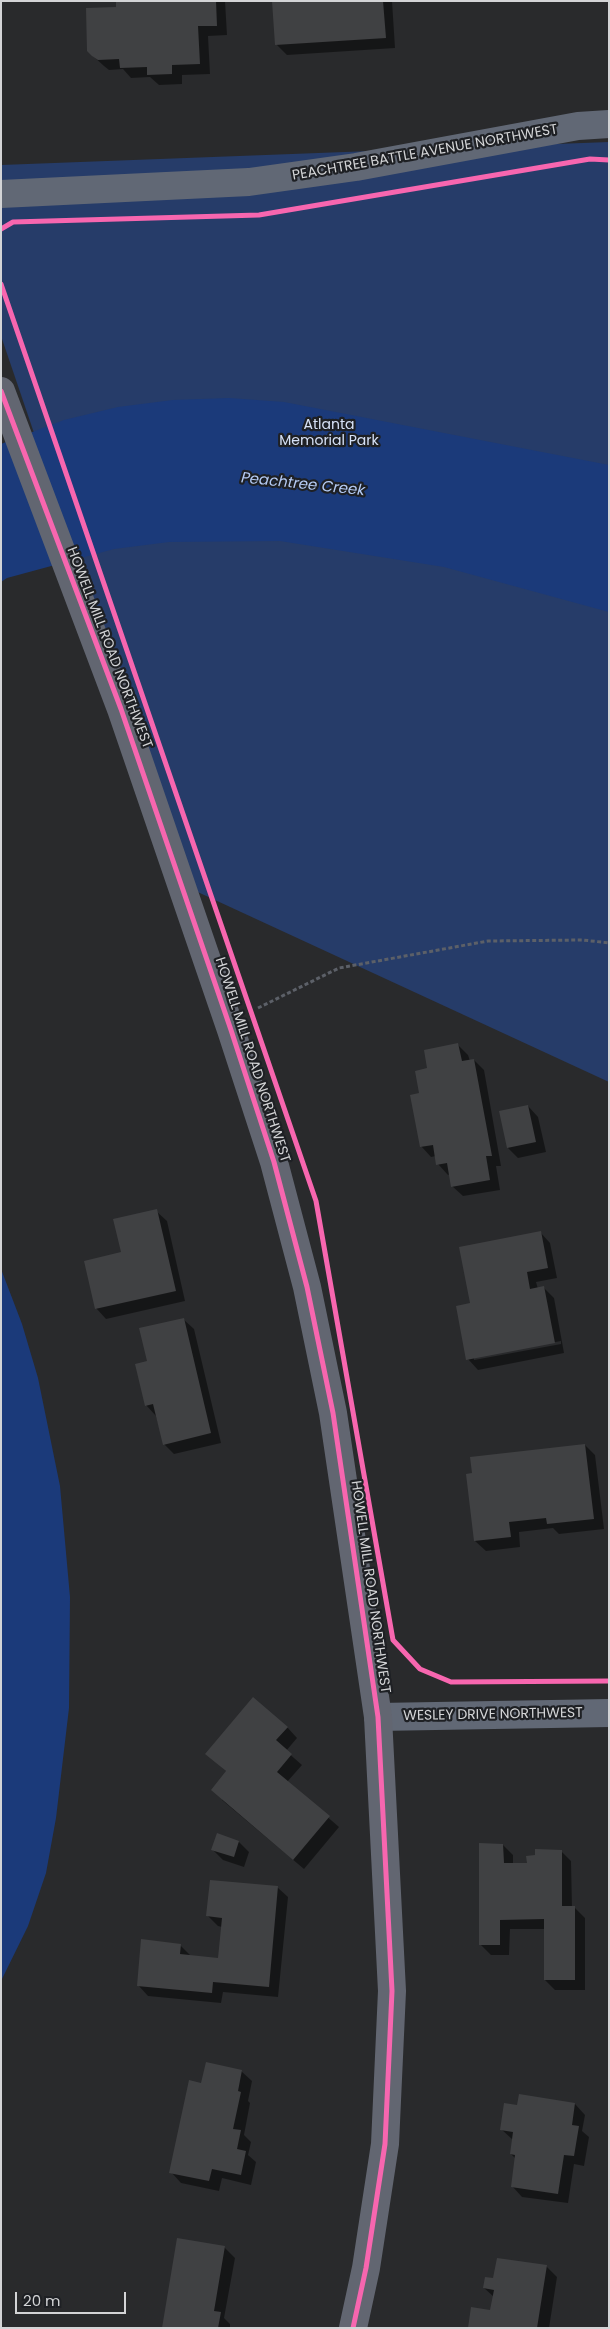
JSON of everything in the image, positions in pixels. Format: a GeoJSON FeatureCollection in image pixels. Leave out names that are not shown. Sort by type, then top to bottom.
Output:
{"type":"FeatureCollection","features":[{"type":"Feature","properties":{"kind":"main road","name":"HOWELL MILL ROAD NORTHWEST"},"geometry":{"type":"LineString","coordinates":[[1,391],[121,709],[232,1030],[274,1162],[307,1287],[333,1413],[378,1717],[392,2000],[385,2144],[366,2268],[353,2328]]}},
{"type":"Feature","properties":{"kind":"street","name":"PEACHTREE BATTLE AVENUE NORTHWEST"},"geometry":{"type":"LineString","coordinates":[[1,194],[249,182],[356,167],[578,126],[609,124]]}},
{"type":"Feature","properties":{"kind":"street","name":"WESLEY DRIVE NORTHWEST"},"geometry":{"type":"LineString","coordinates":[[378,1717],[609,1713]]}},
{"type":"Feature","properties":{"kind":"path"},"geometry":{"type":"LineString","coordinates":[[250,1011],[339,968],[488,940],[583,940],[609,943]]}},
{"type":"Feature","properties":{"kind":"green space","name":"Atlanta Memorial Park"},"geometry":{"type":"Polygon","coordinates":[[[609,142],[609,1082],[189,888],[1,336],[1,165],[609,142]]]}},
{"type":"Feature","properties":{"kind":"water","name":"Peachtree Creek"},"geometry":{"type":"Polygon","coordinates":[[[229,398],[284,402],[609,465],[609,612],[444,567],[280,541],[169,542],[114,549],[7,578],[1,582],[1,444],[64,420],[118,407],[173,400],[229,398]]]}},
{"type":"Feature","properties":{"kind":"water"},"geometry":{"type":"Polygon","coordinates":[[[1,1269],[22,1324],[38,1378],[60,1486],[70,1597],[69,1708],[56,1818],[46,1873],[28,1926],[1,1981],[1,1269]]]}},
{"type":"Feature","properties":{"kind":"building"},"geometry":{"type":"Polygon","coordinates":[[[116,1],[216,1],[217,26],[198,26],[200,64],[172,65],[172,74],[147,75],[147,67],[120,68],[119,59],[98,60],[92,56],[87,51],[86,8],[116,7],[116,1]]]}},
{"type":"Feature","properties":{"kind":"building"},"geometry":{"type":"Polygon","coordinates":[[[272,1],[383,1],[386,38],[275,45],[272,1]]]}},
{"type":"Feature","properties":{"kind":"building"},"geometry":{"type":"Polygon","coordinates":[[[458,1043],[462,1061],[474,1059],[492,1156],[486,1156],[490,1180],[451,1187],[447,1163],[436,1165],[433,1145],[420,1147],[410,1095],[419,1093],[415,1071],[427,1068],[424,1050],[458,1043]]]}},
{"type":"Feature","properties":{"kind":"building"},"geometry":{"type":"Polygon","coordinates":[[[528,1105],[536,1142],[507,1148],[499,1111],[528,1105]]]}},
{"type":"Feature","properties":{"kind":"building"},"geometry":{"type":"Polygon","coordinates":[[[157,1209],[176,1291],[95,1309],[84,1261],[121,1252],[113,1219],[157,1209]]]}},
{"type":"Feature","properties":{"kind":"building"},"geometry":{"type":"Polygon","coordinates":[[[541,1231],[548,1268],[527,1272],[530,1289],[544,1286],[555,1343],[466,1360],[456,1306],[470,1303],[459,1247],[541,1231]]]}},
{"type":"Feature","properties":{"kind":"building"},"geometry":{"type":"Polygon","coordinates":[[[184,1318],[211,1433],[163,1445],[153,1404],[145,1406],[135,1364],[147,1361],[139,1328],[184,1318]]]}},
{"type":"Feature","properties":{"kind":"building"},"geometry":{"type":"Polygon","coordinates":[[[585,1444],[594,1519],[547,1524],[546,1518],[509,1522],[511,1537],[474,1541],[466,1474],[472,1473],[470,1457],[585,1444]]]}},
{"type":"Feature","properties":{"kind":"building"},"geometry":{"type":"Polygon","coordinates":[[[253,1697],[288,1727],[276,1740],[292,1754],[277,1772],[330,1816],[293,1860],[211,1790],[226,1771],[205,1754],[253,1697]]]}},
{"type":"Feature","properties":{"kind":"building"},"geometry":{"type":"Polygon","coordinates":[[[217,1833],[239,1841],[234,1857],[211,1850],[217,1833]]]}},
{"type":"Feature","properties":{"kind":"building"},"geometry":{"type":"Polygon","coordinates":[[[479,1843],[503,1844],[504,1863],[527,1863],[526,1856],[535,1855],[535,1849],[562,1850],[562,1906],[575,1906],[575,1980],[544,1980],[544,1919],[500,1920],[500,1945],[479,1945],[479,1843]]]}},
{"type":"Feature","properties":{"kind":"building"},"geometry":{"type":"Polygon","coordinates":[[[210,1880],[278,1886],[269,1987],[213,1982],[212,1993],[137,1986],[141,1939],[181,1944],[180,1954],[218,1958],[222,1918],[206,1916],[210,1880]]]}},
{"type":"Feature","properties":{"kind":"building"},"geometry":{"type":"Polygon","coordinates":[[[206,2062],[242,2070],[238,2091],[241,2092],[233,2129],[241,2130],[237,2149],[246,2151],[241,2175],[212,2169],[209,2181],[169,2173],[189,2080],[201,2083],[206,2062]]]}},
{"type":"Feature","properties":{"kind":"building"},"geometry":{"type":"Polygon","coordinates":[[[519,2094],[575,2103],[572,2125],[579,2126],[574,2156],[564,2155],[558,2194],[511,2187],[515,2155],[510,2154],[513,2132],[500,2130],[504,2103],[517,2105],[519,2094]]]}},
{"type":"Feature","properties":{"kind":"building"},"geometry":{"type":"Polygon","coordinates":[[[177,2238],[225,2246],[214,2311],[221,2312],[218,2328],[162,2328],[177,2238]]]}},
{"type":"Feature","properties":{"kind":"building"},"geometry":{"type":"Polygon","coordinates":[[[497,2258],[547,2265],[537,2328],[468,2328],[471,2307],[490,2310],[494,2290],[483,2288],[485,2277],[493,2278],[497,2258]]]}},
{"type":"Feature","properties":{"kind":"cycle path"},"geometry":{"type":"LineString","coordinates":[[1,229],[13,222],[259,215],[590,159],[609,160]]}},
{"type":"Feature","properties":{"kind":"cycle path"},"geometry":{"type":"LineString","coordinates":[[1,284],[316,1201],[393,1640],[420,1669],[451,1682],[609,1681]]}},
{"type":"Feature","properties":{"kind":"cycle path"},"geometry":{"type":"LineString","coordinates":[[1,391],[121,709],[274,1162],[307,1287],[333,1413],[378,1717],[392,1991],[385,2144],[366,2268],[353,2328]]}}]}
